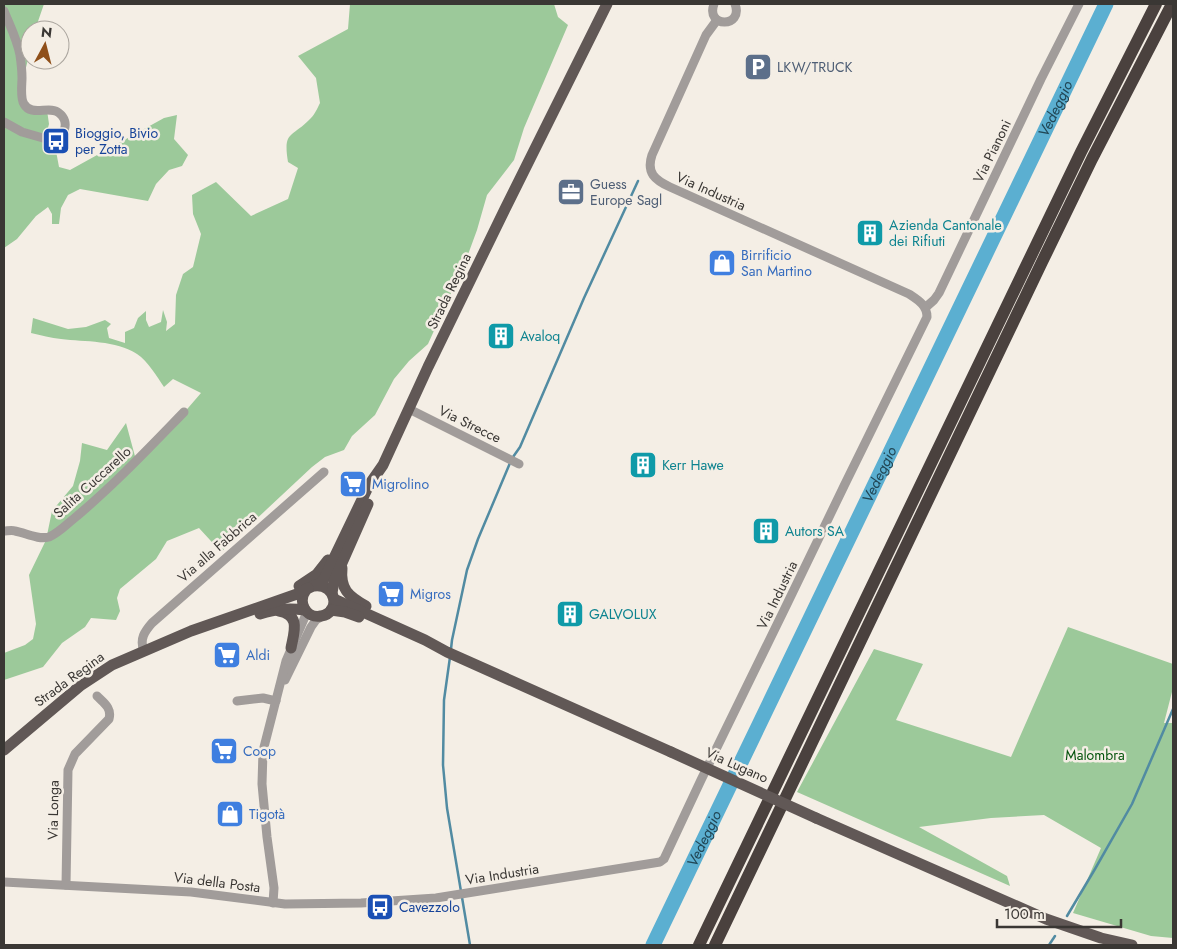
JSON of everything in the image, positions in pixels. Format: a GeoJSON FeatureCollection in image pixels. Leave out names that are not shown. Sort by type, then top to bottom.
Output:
{"type":"FeatureCollection","features":[{"type":"Feature","properties":{"kind":"highway"},"geometry":{"type":"LineString","coordinates":[[699,945],[1077,161],[1156,4]]}},
{"type":"Feature","properties":{"kind":"highway"},"geometry":{"type":"LineString","coordinates":[[715,945],[1038,270],[1092,159],[1172,4]]}},
{"type":"Feature","properties":{"kind":"main road","name":"Strada Regina"},"geometry":{"type":"LineString","coordinates":[[4,750],[52,708],[80,686],[112,665],[191,631],[296,594],[323,581],[369,486],[383,465],[509,200],[607,4]]}},
{"type":"Feature","properties":{"kind":"main road"},"geometry":{"type":"LineString","coordinates":[[329,605],[328,589],[319,585],[311,587],[306,591],[302,600],[306,611],[316,617],[329,605],[332,586],[376,489],[383,465]]}},
{"type":"Feature","properties":{"kind":"main road"},"geometry":{"type":"LineString","coordinates":[[191,631],[213,618],[286,591],[313,578],[326,563],[355,516]]}},
{"type":"Feature","properties":{"kind":"main road"},"geometry":{"type":"LineString","coordinates":[[344,559],[342,582],[350,596],[414,631],[423,639]]}},
{"type":"Feature","properties":{"kind":"main road"},"geometry":{"type":"LineString","coordinates":[[329,605],[420,644],[451,654]]}},
{"type":"Feature","properties":{"kind":"main road","name":"Via Lugano"},"geometry":{"type":"LineString","coordinates":[[329,605],[423,639],[451,654],[1046,919],[1101,938],[1132,945]]}},
{"type":"Feature","properties":{"kind":"main road","name":"Strada Regina"},"geometry":{"type":"LineString","coordinates":[[160,644],[192,637],[270,611],[290,608],[306,611]]}},
{"type":"Feature","properties":{"kind":"main road"},"geometry":{"type":"LineString","coordinates":[[270,611],[285,612],[292,618],[295,628],[291,648]]}},
{"type":"Feature","properties":{"kind":"street"},"geometry":{"type":"LineString","coordinates":[[714,4],[713,14],[718,20],[725,22],[732,19],[736,12],[735,4]]}},
{"type":"Feature","properties":{"kind":"street","name":"Via Pianoni"},"geometry":{"type":"LineString","coordinates":[[926,307],[939,293],[1041,79],[1079,4]]}},
{"type":"Feature","properties":{"kind":"street"},"geometry":{"type":"LineString","coordinates":[[4,12],[19,49],[24,104],[31,110],[59,112],[64,118],[65,126],[64,132],[59,137],[50,140],[22,132],[4,122]]}},
{"type":"Feature","properties":{"kind":"street","name":"Via Industria"},"geometry":{"type":"LineString","coordinates":[[273,903],[361,903],[413,900],[462,894],[660,862],[664,859],[927,317],[926,307],[923,303],[909,294],[670,187],[652,175],[650,166],[652,155],[706,35],[718,20]]}},
{"type":"Feature","properties":{"kind":"street","name":"Via Strecce"},"geometry":{"type":"LineString","coordinates":[[409,409],[519,464]]}},
{"type":"Feature","properties":{"kind":"street","name":"Salita Cuccarello"},"geometry":{"type":"LineString","coordinates":[[4,530],[42,537],[49,537],[60,530],[94,501],[184,412]]}},
{"type":"Feature","properties":{"kind":"street","name":"Via alla Fabbrica"},"geometry":{"type":"LineString","coordinates":[[144,651],[142,645],[143,636],[152,623],[324,472]]}},
{"type":"Feature","properties":{"kind":"street","name":"Via della Posta"},"geometry":{"type":"LineString","coordinates":[[279,691],[311,628],[329,605]]}},
{"type":"Feature","properties":{"kind":"street","name":"Via della Posta"},"geometry":{"type":"LineString","coordinates":[[4,882],[191,892],[273,903],[274,888],[266,837],[262,784],[263,751],[286,661],[306,611]]}},
{"type":"Feature","properties":{"kind":"street","name":"Via Longa"},"geometry":{"type":"LineString","coordinates":[[66,884],[67,776],[69,765],[75,754],[109,719],[109,709],[97,696]]}},
{"type":"Feature","properties":{"kind":"street"},"geometry":{"type":"LineString","coordinates":[[238,701],[264,698],[276,701]]}},
{"type":"Feature","properties":{"kind":"green space"},"geometry":{"type":"Polygon","coordinates":[[[4,4],[44,4],[38,20],[20,20],[20,70],[25,70],[22,84],[24,104],[47,110],[49,124],[45,139],[56,151],[59,167],[70,170],[164,118],[177,115],[174,139],[188,155],[182,166],[169,170],[156,184],[148,201],[80,189],[68,195],[61,208],[59,224],[52,224],[52,214],[48,207],[36,216],[17,239],[4,248],[4,4]]]}},
{"type":"Feature","properties":{"kind":"green space"},"geometry":{"type":"Polygon","coordinates":[[[350,4],[554,4],[558,17],[568,25],[524,128],[514,160],[487,195],[466,260],[428,344],[409,361],[394,379],[375,415],[352,436],[344,450],[325,457],[312,467],[221,552],[199,528],[167,541],[156,559],[120,589],[117,598],[120,611],[116,620],[91,618],[85,627],[62,643],[43,667],[4,680],[4,653],[25,645],[33,639],[36,624],[29,575],[46,540],[52,511],[73,486],[80,461],[82,443],[107,450],[126,423],[136,460],[176,422],[201,393],[173,379],[164,387],[145,361],[129,349],[100,342],[57,339],[31,333],[33,318],[68,329],[86,327],[105,320],[111,324],[107,328],[109,338],[125,343],[125,332],[134,328],[138,318],[146,311],[146,320],[149,327],[161,322],[163,310],[167,322],[166,331],[175,324],[176,295],[183,274],[193,267],[201,234],[193,214],[192,195],[216,182],[251,216],[288,199],[298,168],[288,162],[288,140],[293,133],[311,118],[320,103],[316,78],[298,56],[348,29],[350,4]]]}},
{"type":"Feature","properties":{"kind":"green space","name":"Malombra"},"geometry":{"type":"Polygon","coordinates":[[[1068,627],[1173,664],[1173,688],[1164,723],[1173,723],[1173,938],[1151,936],[1073,913],[1101,848],[1044,815],[991,818],[919,827],[1007,876],[1010,886],[797,792],[874,649],[923,664],[896,720],[1011,757],[1068,627]]]}},
{"type":"Feature","properties":{"kind":"waterway","name":"Vedeggio"},"geometry":{"type":"LineString","coordinates":[[653,945],[1106,4]]}},
{"type":"Feature","properties":{"kind":"waterway"},"geometry":{"type":"LineString","coordinates":[[513,457],[520,447],[584,298],[638,181]]}},
{"type":"Feature","properties":{"kind":"waterway"},"geometry":{"type":"LineString","coordinates":[[451,649],[467,570],[510,463]]}},
{"type":"Feature","properties":{"kind":"waterway"},"geometry":{"type":"LineString","coordinates":[[450,657],[444,700],[443,765],[447,808],[470,945]]}},
{"type":"Feature","properties":{"kind":"waterway"},"geometry":{"type":"LineString","coordinates":[[1067,916],[1132,804],[1173,709]]}},
{"type":"Feature","properties":{"kind":"waterway"},"geometry":{"type":"LineString","coordinates":[[1049,945],[1055,936]]}},
{"type":"Feature","properties":{"kind":"place","name":"LKW/TRUCK"},"geometry":{"type":"Point","coordinates":[758,67]}},
{"type":"Feature","properties":{"kind":"place","name":"Bioggio, Bivio per Zotta"},"geometry":{"type":"Point","coordinates":[56,141]}},
{"type":"Feature","properties":{"kind":"place","name":"Guess Europe Sagl"},"geometry":{"type":"Point","coordinates":[571,192]}},
{"type":"Feature","properties":{"kind":"place","name":"Azienda Cantonale dei Rifiuti"},"geometry":{"type":"Point","coordinates":[870,233]}},
{"type":"Feature","properties":{"kind":"place","name":"Birrificio San Martino"},"geometry":{"type":"Point","coordinates":[722,263]}},
{"type":"Feature","properties":{"kind":"place","name":"Avaloq"},"geometry":{"type":"Point","coordinates":[501,336]}},
{"type":"Feature","properties":{"kind":"place","name":"Kerr Hawe"},"geometry":{"type":"Point","coordinates":[643,465]}},
{"type":"Feature","properties":{"kind":"place","name":"Migrolino"},"geometry":{"type":"Point","coordinates":[353,484]}},
{"type":"Feature","properties":{"kind":"place","name":"Autors SA"},"geometry":{"type":"Point","coordinates":[766,531]}},
{"type":"Feature","properties":{"kind":"place","name":"Migros"},"geometry":{"type":"Point","coordinates":[391,594]}},
{"type":"Feature","properties":{"kind":"place","name":"GALVOLUX"},"geometry":{"type":"Point","coordinates":[570,614]}},
{"type":"Feature","properties":{"kind":"place","name":"Aldi"},"geometry":{"type":"Point","coordinates":[227,655]}},
{"type":"Feature","properties":{"kind":"place","name":"Coop"},"geometry":{"type":"Point","coordinates":[224,751]}},
{"type":"Feature","properties":{"kind":"place","name":"Tigotà"},"geometry":{"type":"Point","coordinates":[230,814]}},
{"type":"Feature","properties":{"kind":"place","name":"Cavezzolo"},"geometry":{"type":"Point","coordinates":[380,907]}}]}
